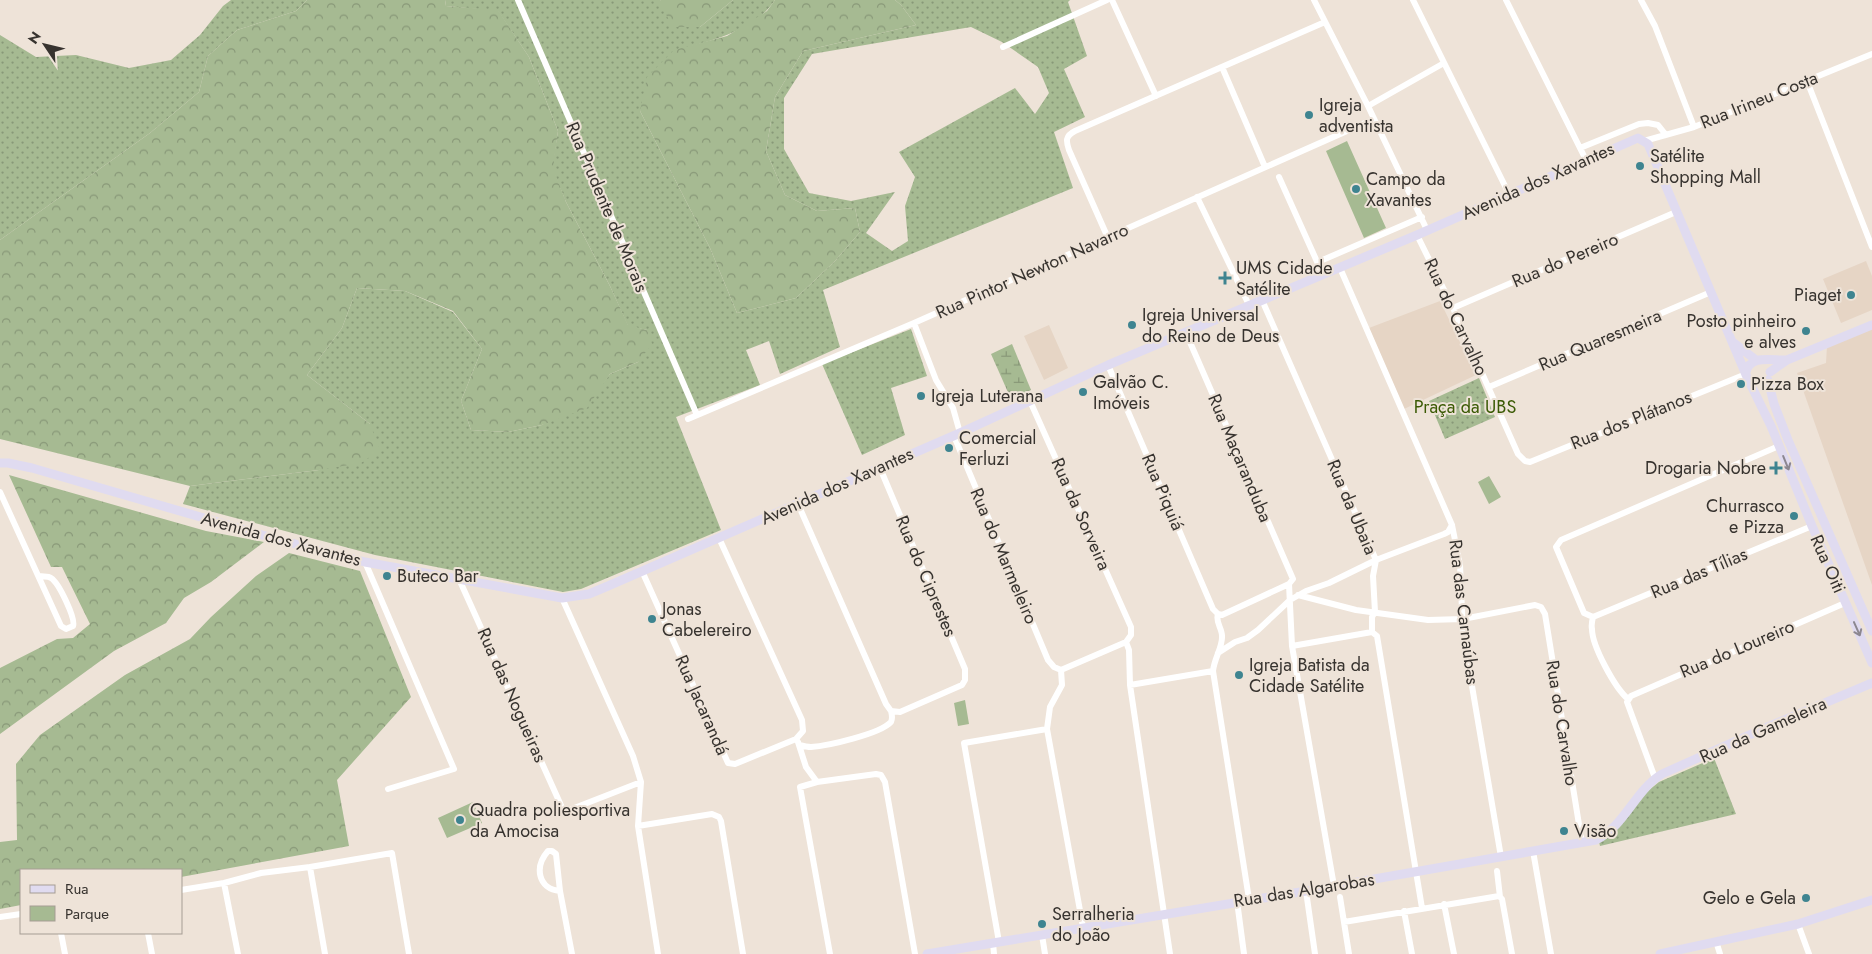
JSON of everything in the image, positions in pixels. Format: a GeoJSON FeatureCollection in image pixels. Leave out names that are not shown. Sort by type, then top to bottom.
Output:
{"type":"FeatureCollection","features":[{"type":"Feature","properties":{"kind":"main road","name":"Avenida dos Xavantes"},"geometry":{"type":"LineString","coordinates":[[0,463],[32,468],[276,539],[365,562],[562,598],[589,594],[880,468],[1108,365],[1417,235],[1634,138],[1643,140]]}},
{"type":"Feature","properties":{"kind":"main road","name":"Rua Oiti"},"geometry":{"type":"LineString","coordinates":[[1643,140],[1648,144],[1872,663]]}},
{"type":"Feature","properties":{"kind":"main road"},"geometry":{"type":"LineString","coordinates":[[1787,360],[1758,360],[1748,366],[1748,376],[1756,384],[1763,384],[1787,360],[1872,325]]}},
{"type":"Feature","properties":{"kind":"main road","name":"Rua Oiti"},"geometry":{"type":"LineString","coordinates":[[1734,343],[1758,360]]}},
{"type":"Feature","properties":{"kind":"main road"},"geometry":{"type":"LineString","coordinates":[[1758,360],[1766,362],[1769,376]]}},
{"type":"Feature","properties":{"kind":"main road","name":"Rua Oiti"},"geometry":{"type":"LineString","coordinates":[[1769,376],[1774,404],[1788,440],[1872,631]]}},
{"type":"Feature","properties":{"kind":"main road","name":"Rua da Gameleira"},"geometry":{"type":"LineString","coordinates":[[1655,778],[1872,683]]}},
{"type":"Feature","properties":{"kind":"main road","name":"Rua das Algarobas"},"geometry":{"type":"LineString","coordinates":[[927,954],[1306,891],[1596,840],[1608,833],[1655,778]]}},
{"type":"Feature","properties":{"kind":"main road"},"geometry":{"type":"LineString","coordinates":[[1660,954],[1798,924],[1872,900]]}},
{"type":"Feature","properties":{"kind":"street","name":"Rua Prudente de Morais"},"geometry":{"type":"LineString","coordinates":[[518,0],[697,415]]}},
{"type":"Feature","properties":{"kind":"street"},"geometry":{"type":"LineString","coordinates":[[1004,47],[1107,0]]}},
{"type":"Feature","properties":{"kind":"street"},"geometry":{"type":"LineString","coordinates":[[1112,0],[1156,96]]}},
{"type":"Feature","properties":{"kind":"street"},"geometry":{"type":"LineString","coordinates":[[1314,0],[1368,106],[1427,230]]}},
{"type":"Feature","properties":{"kind":"street"},"geometry":{"type":"LineString","coordinates":[[1412,0],[1509,194]]}},
{"type":"Feature","properties":{"kind":"street"},"geometry":{"type":"LineString","coordinates":[[1506,0],[1586,160]]}},
{"type":"Feature","properties":{"kind":"street"},"geometry":{"type":"LineString","coordinates":[[1641,0],[1656,26],[1694,127]]}},
{"type":"Feature","properties":{"kind":"street"},"geometry":{"type":"LineString","coordinates":[[1108,238],[1067,144],[1068,136],[1075,131],[1222,66],[1326,22]]}},
{"type":"Feature","properties":{"kind":"street","name":"Rua Irineu Costa"},"geometry":{"type":"LineString","coordinates":[[1643,140],[1694,127],[1872,54]]}},
{"type":"Feature","properties":{"kind":"street"},"geometry":{"type":"LineString","coordinates":[[1368,106],[1444,63]]}},
{"type":"Feature","properties":{"kind":"street"},"geometry":{"type":"LineString","coordinates":[[1222,66],[1265,167]]}},
{"type":"Feature","properties":{"kind":"street"},"geometry":{"type":"LineString","coordinates":[[1807,81],[1872,247]]}},
{"type":"Feature","properties":{"kind":"street","name":"Rua Pintor Newton Navarro"},"geometry":{"type":"LineString","coordinates":[[688,419],[914,323],[1374,119]]}},
{"type":"Feature","properties":{"kind":"street","name":"Avenida dos Xavantes"},"geometry":{"type":"LineString","coordinates":[[1580,148],[1639,124],[1658,125],[1666,135]]}},
{"type":"Feature","properties":{"kind":"street"},"geometry":{"type":"LineString","coordinates":[[1279,177],[1324,275]]}},
{"type":"Feature","properties":{"kind":"street"},"geometry":{"type":"LineString","coordinates":[[1197,197],[1249,305]]}},
{"type":"Feature","properties":{"kind":"street","name":"Rua do Pereiro"},"geometry":{"type":"LineString","coordinates":[[1453,308],[1676,212]]}},
{"type":"Feature","properties":{"kind":"street"},"geometry":{"type":"LineString","coordinates":[[1318,262],[1422,217]]}},
{"type":"Feature","properties":{"kind":"street","name":"Rua do Carvalho"},"geometry":{"type":"LineString","coordinates":[[1417,235],[1453,308],[1518,454]]}},
{"type":"Feature","properties":{"kind":"street"},"geometry":{"type":"LineString","coordinates":[[1367,241],[1372,254]]}},
{"type":"Feature","properties":{"kind":"street"},"geometry":{"type":"LineString","coordinates":[[1346,250],[1352,263]]}},
{"type":"Feature","properties":{"kind":"street","name":"Rua das Carnaúbas"},"geometry":{"type":"LineString","coordinates":[[1340,268],[1452,525],[1460,565],[1463,633],[1501,857]]}},
{"type":"Feature","properties":{"kind":"street","name":"Rua Quaresmeira"},"geometry":{"type":"LineString","coordinates":[[1489,387],[1711,292]]}},
{"type":"Feature","properties":{"kind":"street","name":"Rua da Ubaia"},"geometry":{"type":"LineString","coordinates":[[1262,300],[1376,560],[1373,576],[1375,612],[1372,617],[1372,632],[1377,636],[1422,908]]}},
{"type":"Feature","properties":{"kind":"street","name":"Rua do Marmeleiro"},"geometry":{"type":"LineString","coordinates":[[914,323],[936,380],[953,408],[957,434],[1048,660],[1054,668],[1062,670]]}},
{"type":"Feature","properties":{"kind":"street","name":"Rua Maçaranduba"},"geometry":{"type":"LineString","coordinates":[[1186,333],[1293,579],[1290,583],[1292,646]]}},
{"type":"Feature","properties":{"kind":"street","name":"Rua Piquiá"},"geometry":{"type":"LineString","coordinates":[[1108,365],[1214,609],[1220,614],[1217,621],[1222,636],[1213,671]]}},
{"type":"Feature","properties":{"kind":"street","name":"Rua dos Plátanos"},"geometry":{"type":"LineString","coordinates":[[1518,454],[1522,459],[1530,462],[1748,376]]}},
{"type":"Feature","properties":{"kind":"street","name":"Rua da Sorveira"},"geometry":{"type":"LineString","coordinates":[[1030,401],[1131,627],[1131,635],[1126,642]]}},
{"type":"Feature","properties":{"kind":"street"},"geometry":{"type":"LineString","coordinates":[[1655,778],[1628,698],[1620,693],[1613,681],[1595,642],[1590,616],[1584,613],[1556,547],[1558,542],[1779,446]]}},
{"type":"Feature","properties":{"kind":"street","name":"Rua do Ciprestes"},"geometry":{"type":"LineString","coordinates":[[880,468],[966,675],[962,685],[900,712],[892,711]]}},
{"type":"Feature","properties":{"kind":"street"},"geometry":{"type":"LineString","coordinates":[[0,492],[60,626],[66,629],[73,626],[74,619],[57,584],[49,577],[39,576]]}},
{"type":"Feature","properties":{"kind":"street"},"geometry":{"type":"LineString","coordinates":[[798,504],[886,704],[892,711],[891,721],[881,729],[867,734],[812,747],[798,742]]}},
{"type":"Feature","properties":{"kind":"street"},"geometry":{"type":"LineString","coordinates":[[1217,653],[1247,638],[1298,595],[1329,583],[1376,560],[1444,534],[1448,532],[1452,525]]}},
{"type":"Feature","properties":{"kind":"street","name":"Rua das Tílias"},"geometry":{"type":"LineString","coordinates":[[1590,616],[1812,526]]}},
{"type":"Feature","properties":{"kind":"street"},"geometry":{"type":"LineString","coordinates":[[719,538],[802,720],[802,731],[798,742],[806,767],[817,782]]}},
{"type":"Feature","properties":{"kind":"street"},"geometry":{"type":"LineString","coordinates":[[365,562],[454,769],[388,789]]}},
{"type":"Feature","properties":{"kind":"street","name":"Rua Jacarandá"},"geometry":{"type":"LineString","coordinates":[[642,571],[728,763],[735,764],[798,742]]}},
{"type":"Feature","properties":{"kind":"street","name":"Rua das Nogueiras"},"geometry":{"type":"LineString","coordinates":[[459,579],[564,812],[641,782]]}},
{"type":"Feature","properties":{"kind":"street"},"geometry":{"type":"LineString","coordinates":[[1220,614],[1290,583]]}},
{"type":"Feature","properties":{"kind":"street"},"geometry":{"type":"LineString","coordinates":[[1298,595],[1356,610],[1428,620],[1463,619]]}},
{"type":"Feature","properties":{"kind":"street"},"geometry":{"type":"LineString","coordinates":[[562,598],[633,756],[641,782],[638,826],[658,954]]}},
{"type":"Feature","properties":{"kind":"street","name":"Rua do Loureiro"},"geometry":{"type":"LineString","coordinates":[[1628,698],[1845,603]]}},
{"type":"Feature","properties":{"kind":"street","name":"Rua do Carvalho"},"geometry":{"type":"LineString","coordinates":[[1463,619],[1538,606],[1543,610],[1582,843]]}},
{"type":"Feature","properties":{"kind":"street"},"geometry":{"type":"LineString","coordinates":[[1334,886],[1292,646],[1372,632]]}},
{"type":"Feature","properties":{"kind":"street"},"geometry":{"type":"LineString","coordinates":[[1083,927],[1047,729],[1050,707],[1062,684],[1062,670],[1126,642],[1129,650],[1130,685],[1170,954]]}},
{"type":"Feature","properties":{"kind":"street"},"geometry":{"type":"LineString","coordinates":[[1130,685],[1213,671],[1249,899]]}},
{"type":"Feature","properties":{"kind":"street"},"geometry":{"type":"LineString","coordinates":[[994,954],[996,943],[964,743],[1047,729]]}},
{"type":"Feature","properties":{"kind":"street"},"geometry":{"type":"LineString","coordinates":[[830,954],[800,787],[817,782],[876,774],[881,775],[885,782],[915,954]]}},
{"type":"Feature","properties":{"kind":"street"},"geometry":{"type":"LineString","coordinates":[[638,826],[712,814],[719,817],[743,954]]}},
{"type":"Feature","properties":{"kind":"street"},"geometry":{"type":"LineString","coordinates":[[560,891],[546,888],[542,883],[540,866],[542,858],[548,852],[552,851],[556,854],[560,891],[572,954]]}},
{"type":"Feature","properties":{"kind":"street"},"geometry":{"type":"LineString","coordinates":[[1533,851],[1551,954]]}},
{"type":"Feature","properties":{"kind":"street"},"geometry":{"type":"LineString","coordinates":[[182,890],[224,883],[261,874],[310,868],[392,853],[409,954]]}},
{"type":"Feature","properties":{"kind":"street"},"geometry":{"type":"LineString","coordinates":[[310,868],[325,954]]}},
{"type":"Feature","properties":{"kind":"street"},"geometry":{"type":"LineString","coordinates":[[1497,871],[1500,897],[1512,954]]}},
{"type":"Feature","properties":{"kind":"street"},"geometry":{"type":"LineString","coordinates":[[224,883],[238,954]]}},
{"type":"Feature","properties":{"kind":"street"},"geometry":{"type":"LineString","coordinates":[[1306,891],[1315,954]]}},
{"type":"Feature","properties":{"kind":"street"},"geometry":{"type":"LineString","coordinates":[[1340,897],[1349,954]]}},
{"type":"Feature","properties":{"kind":"street"},"geometry":{"type":"LineString","coordinates":[[1344,922],[1444,904],[1500,897]]}},
{"type":"Feature","properties":{"kind":"street"},"geometry":{"type":"LineString","coordinates":[[1237,901],[1244,954]]}},
{"type":"Feature","properties":{"kind":"street"},"geometry":{"type":"LineString","coordinates":[[1444,904],[1454,954]]}},
{"type":"Feature","properties":{"kind":"street"},"geometry":{"type":"LineString","coordinates":[[1404,911],[1412,954]]}},
{"type":"Feature","properties":{"kind":"street"},"geometry":{"type":"LineString","coordinates":[[0,917],[20,914]]}},
{"type":"Feature","properties":{"kind":"street"},"geometry":{"type":"LineString","coordinates":[[1798,924],[1809,954]]}},
{"type":"Feature","properties":{"kind":"street"},"geometry":{"type":"LineString","coordinates":[[61,934],[65,954]]}},
{"type":"Feature","properties":{"kind":"street"},"geometry":{"type":"LineString","coordinates":[[148,934],[152,954]]}},
{"type":"Feature","properties":{"kind":"street"},"geometry":{"type":"LineString","coordinates":[[1042,935],[1045,954]]}},
{"type":"Feature","properties":{"kind":"street"},"geometry":{"type":"LineString","coordinates":[[1716,941],[1720,954]]}},
{"type":"Feature","properties":{"kind":"shaded area","name":"Piaget"},"geometry":{"type":"Polygon","coordinates":[[[1866,261],[1872,276],[1872,310],[1841,323],[1823,279],[1866,261]]]}},
{"type":"Feature","properties":{"kind":"shaded area"},"geometry":{"type":"Polygon","coordinates":[[[1440,301],[1476,375],[1404,409],[1369,328],[1440,301]]]}},
{"type":"Feature","properties":{"kind":"shaded area"},"geometry":{"type":"Polygon","coordinates":[[[1049,325],[1068,368],[1044,380],[1024,336],[1049,325]]]}},
{"type":"Feature","properties":{"kind":"shaded area"},"geometry":{"type":"Polygon","coordinates":[[[1872,329],[1872,585],[1797,373],[1826,363],[1827,346],[1872,329]]]}},
{"type":"Feature","properties":{"kind":"green space"},"geometry":{"type":"Polygon","coordinates":[[[231,0],[307,0],[296,11],[237,30],[208,56],[199,92],[150,133],[0,240],[0,35],[36,57],[76,55],[129,68],[171,60],[200,35],[223,6],[231,0]]]}},
{"type":"Feature","properties":{"kind":"green space"},"geometry":{"type":"Polygon","coordinates":[[[307,0],[445,0],[446,6],[498,10],[529,57],[558,131],[553,168],[566,202],[628,325],[647,330],[652,344],[638,362],[610,374],[587,408],[542,425],[508,432],[471,430],[461,401],[482,349],[453,311],[405,291],[357,288],[342,328],[307,375],[370,424],[380,450],[361,463],[190,486],[0,439],[0,240],[150,133],[199,92],[208,56],[237,30],[296,11],[307,0]]]}},
{"type":"Feature","properties":{"kind":"green space"},"geometry":{"type":"Polygon","coordinates":[[[445,0],[661,0],[660,2],[700,27],[733,0],[775,0],[766,11],[743,28],[716,39],[674,51],[640,111],[710,248],[737,313],[796,298],[835,261],[860,232],[855,208],[817,211],[785,195],[766,151],[775,97],[803,51],[916,25],[895,0],[1070,0],[1068,2],[1087,56],[1064,69],[1085,117],[1054,132],[1073,188],[823,290],[840,347],[780,374],[769,341],[746,350],[760,385],[676,417],[721,530],[581,589],[563,592],[375,555],[183,504],[190,486],[319,470],[370,424],[307,375],[342,328],[357,288],[405,291],[453,312],[482,349],[461,401],[471,430],[508,432],[542,425],[599,388],[610,374],[638,362],[647,330],[628,326],[610,286],[566,202],[552,168],[558,131],[529,57],[498,11],[446,6],[445,0]],[[971,27],[812,54],[784,98],[784,149],[809,193],[851,201],[895,192],[866,233],[892,251],[908,241],[905,206],[915,177],[899,152],[1015,88],[1035,114],[1049,93],[1038,67],[1002,42],[971,27]]]}},
{"type":"Feature","properties":{"kind":"green space"},"geometry":{"type":"Polygon","coordinates":[[[661,0],[733,0],[700,27],[673,27],[659,2],[661,0]]]}},
{"type":"Feature","properties":{"kind":"green space"},"geometry":{"type":"Polygon","coordinates":[[[775,0],[895,0],[916,25],[803,51],[775,97],[766,151],[785,195],[817,211],[855,208],[860,232],[835,261],[796,298],[737,313],[710,248],[640,111],[647,77],[674,50],[727,36],[767,11],[775,0]]]}},
{"type":"Feature","properties":{"kind":"green space","name":"Campo da Xavantes"},"geometry":{"type":"Polygon","coordinates":[[[1347,141],[1386,228],[1364,238],[1326,151],[1347,141]]]}},
{"type":"Feature","properties":{"kind":"green space"},"geometry":{"type":"Polygon","coordinates":[[[911,329],[927,376],[891,388],[905,435],[862,455],[822,364],[911,329]]]}},
{"type":"Feature","properties":{"kind":"green space"},"geometry":{"type":"Polygon","coordinates":[[[1012,344],[1031,390],[1011,399],[991,354],[1012,344]]]}},
{"type":"Feature","properties":{"kind":"green space","name":"Praça da UBS"},"geometry":{"type":"Polygon","coordinates":[[[1479,378],[1495,417],[1445,439],[1429,401],[1479,378]]]}},
{"type":"Feature","properties":{"kind":"green space"},"geometry":{"type":"Polygon","coordinates":[[[9,475],[206,531],[264,542],[211,582],[184,598],[166,623],[114,651],[0,734],[0,668],[57,639],[73,638],[90,624],[62,567],[51,567],[9,475]]]}},
{"type":"Feature","properties":{"kind":"green space"},"geometry":{"type":"Polygon","coordinates":[[[1489,476],[1501,497],[1489,504],[1478,482],[1489,476]]]}},
{"type":"Feature","properties":{"kind":"green space"},"geometry":{"type":"Polygon","coordinates":[[[289,553],[360,571],[411,697],[337,780],[349,846],[182,877],[182,869],[20,869],[20,905],[0,909],[0,842],[17,840],[16,764],[40,735],[125,675],[190,639],[256,576],[289,553]]]}},
{"type":"Feature","properties":{"kind":"green space"},"geometry":{"type":"Polygon","coordinates":[[[965,700],[969,724],[958,726],[954,703],[965,700]]]}},
{"type":"Feature","properties":{"kind":"green space"},"geometry":{"type":"Polygon","coordinates":[[[1714,758],[1736,814],[1600,846],[1599,842],[1659,782],[1714,758]]]}},
{"type":"Feature","properties":{"kind":"green space","name":"Quadra poliesportiva da Amocisa"},"geometry":{"type":"Polygon","coordinates":[[[473,802],[482,823],[447,838],[438,818],[473,802]]]}},
{"type":"Feature","properties":{"kind":"place","name":"Igreja adventista"},"geometry":{"type":"Point","coordinates":[1309,115]}},
{"type":"Feature","properties":{"kind":"place","name":"Satélite Shopping Mall"},"geometry":{"type":"Point","coordinates":[1640,166]}},
{"type":"Feature","properties":{"kind":"place","name":"Campo da Xavantes"},"geometry":{"type":"Point","coordinates":[1356,189]}},
{"type":"Feature","properties":{"kind":"place","name":"UMS Cidade Satélite"},"geometry":{"type":"Point","coordinates":[1225,278]}},
{"type":"Feature","properties":{"kind":"place","name":"Piaget"},"geometry":{"type":"Point","coordinates":[1851,295]}},
{"type":"Feature","properties":{"kind":"place","name":"Igreja Universal do Reino de Deus"},"geometry":{"type":"Point","coordinates":[1132,325]}},
{"type":"Feature","properties":{"kind":"place","name":"Posto pinheiro e alves"},"geometry":{"type":"Point","coordinates":[1806,331]}},
{"type":"Feature","properties":{"kind":"place","name":"Pizza Box"},"geometry":{"type":"Point","coordinates":[1741,384]}},
{"type":"Feature","properties":{"kind":"place","name":"Galvão C. Imóveis"},"geometry":{"type":"Point","coordinates":[1083,392]}},
{"type":"Feature","properties":{"kind":"place","name":"Igreja Luterana"},"geometry":{"type":"Point","coordinates":[921,396]}},
{"type":"Feature","properties":{"kind":"place","name":"Comercial Ferluzi"},"geometry":{"type":"Point","coordinates":[949,448]}},
{"type":"Feature","properties":{"kind":"place","name":"Drogaria Nobre"},"geometry":{"type":"Point","coordinates":[1776,468]}},
{"type":"Feature","properties":{"kind":"place","name":"Churrasco e Pizza"},"geometry":{"type":"Point","coordinates":[1794,516]}},
{"type":"Feature","properties":{"kind":"place","name":"Buteco Bar"},"geometry":{"type":"Point","coordinates":[387,576]}},
{"type":"Feature","properties":{"kind":"place","name":"Jonas Cabelereiro"},"geometry":{"type":"Point","coordinates":[652,619]}},
{"type":"Feature","properties":{"kind":"place","name":"Igreja Batista da Cidade Satélite"},"geometry":{"type":"Point","coordinates":[1239,675]}},
{"type":"Feature","properties":{"kind":"place","name":"Quadra poliesportiva da Amocisa"},"geometry":{"type":"Point","coordinates":[460,820]}},
{"type":"Feature","properties":{"kind":"place","name":"Visão"},"geometry":{"type":"Point","coordinates":[1564,831]}},
{"type":"Feature","properties":{"kind":"place","name":"Gelo e Gela"},"geometry":{"type":"Point","coordinates":[1806,898]}},
{"type":"Feature","properties":{"kind":"place","name":"Serralheria do João"},"geometry":{"type":"Point","coordinates":[1042,924]}}]}
